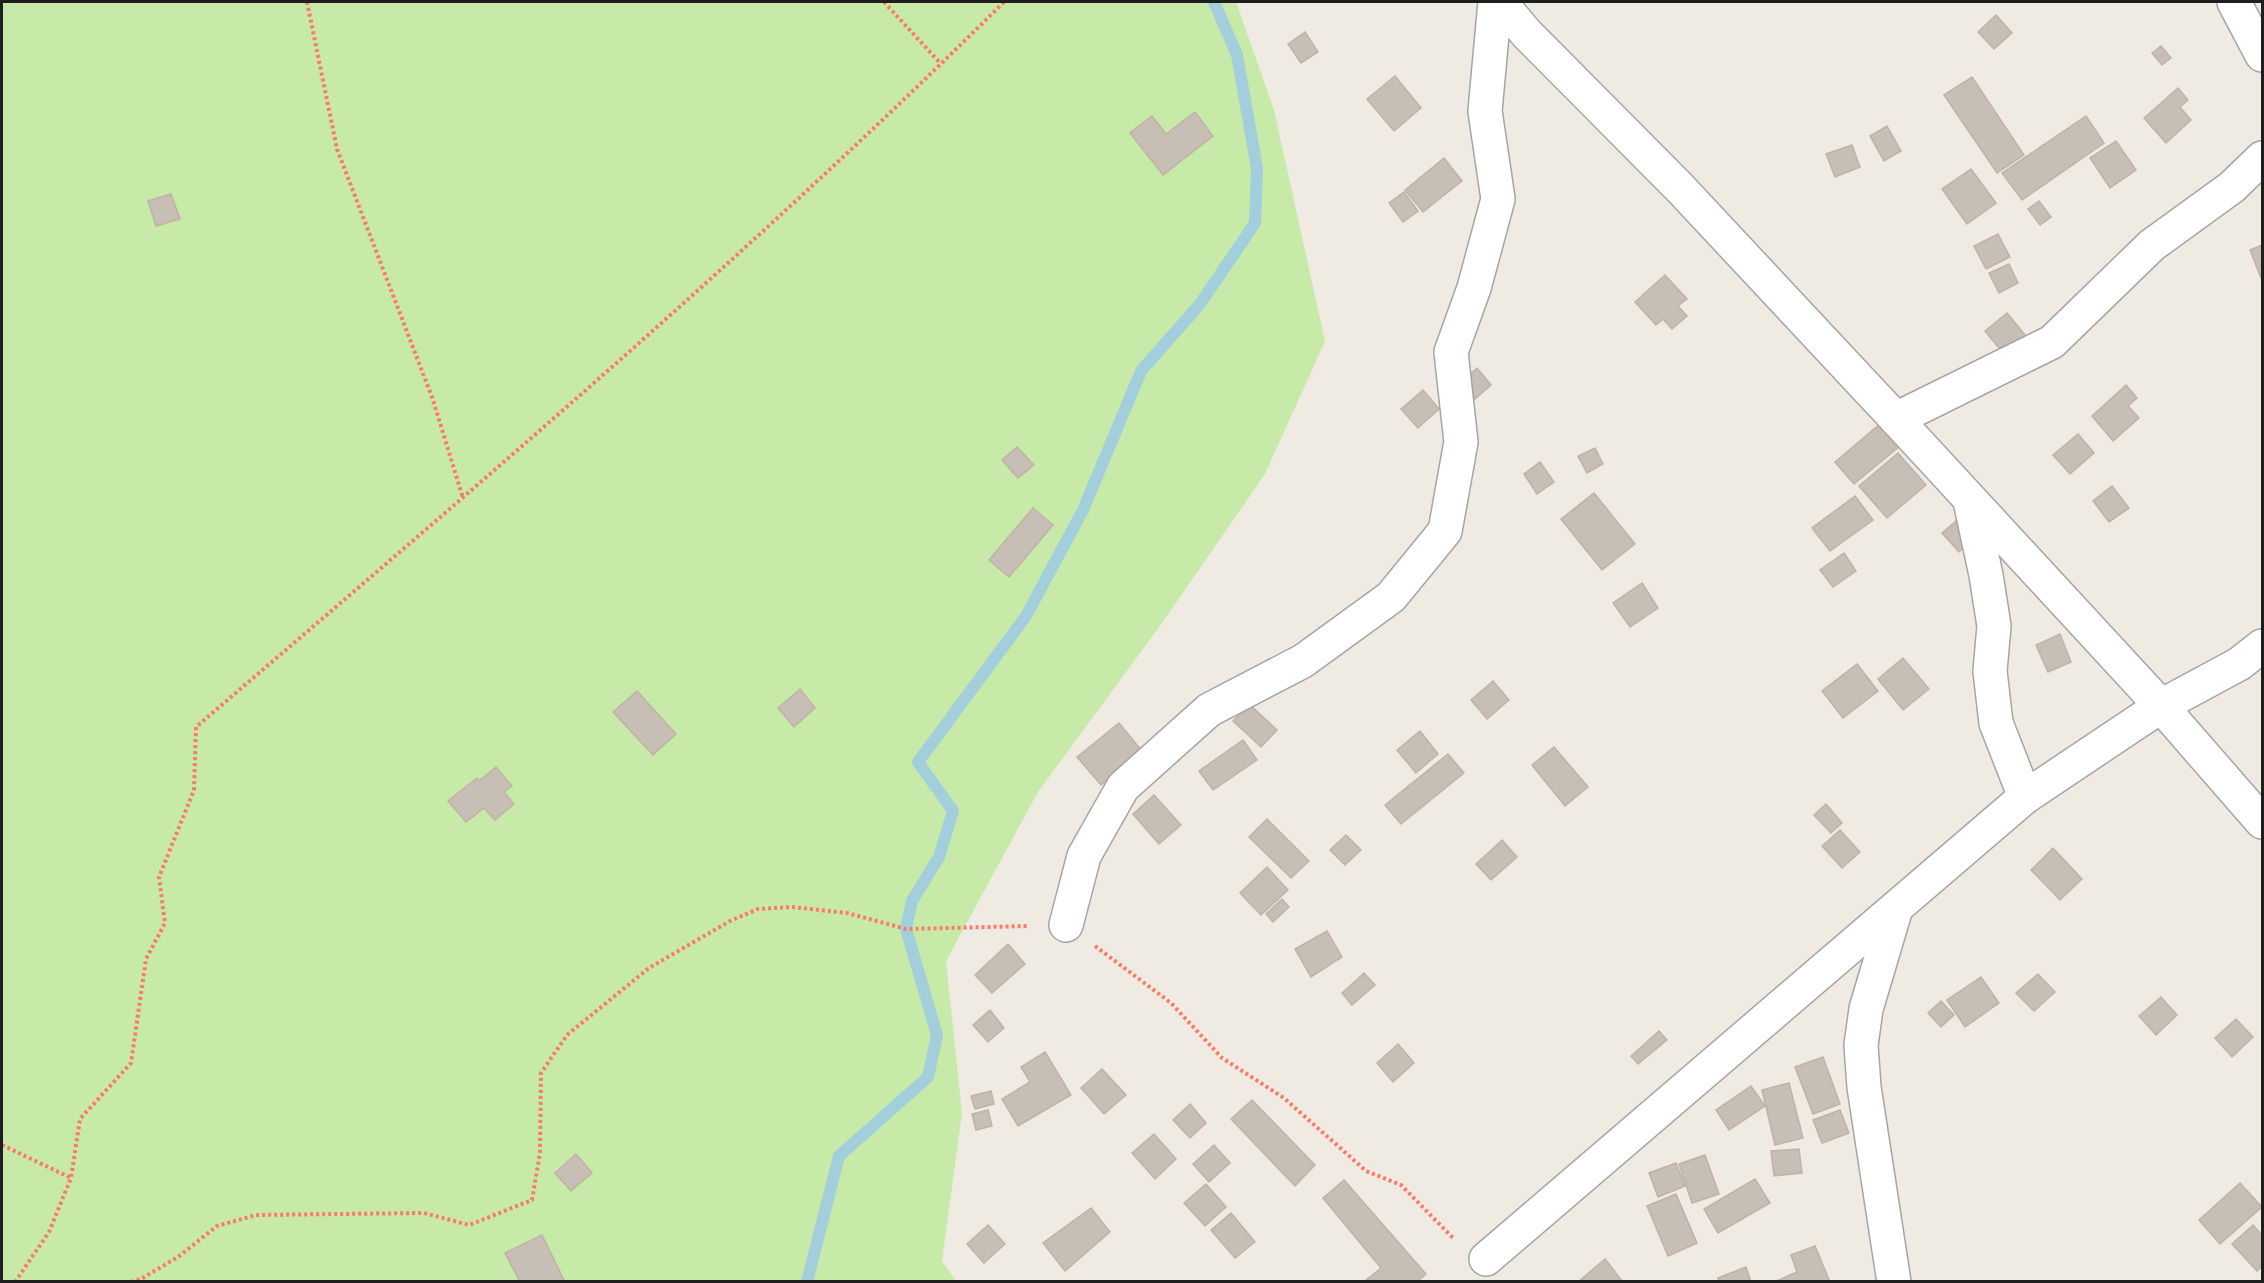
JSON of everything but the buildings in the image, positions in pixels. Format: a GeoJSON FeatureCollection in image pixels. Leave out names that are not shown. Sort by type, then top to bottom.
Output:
{"type":"FeatureCollection","features":[{"type":"Feature","properties":{"kind":"street"},"geometry":{"type":"LineString","coordinates":[[1066,925],[1084,856],[1123,787],[1209,710],[1303,661],[1391,597],[1445,531],[1461,442],[1451,352],[1474,288],[1498,199],[1485,111],[1495,2]]}},
{"type":"Feature","properties":{"kind":"street"},"geometry":{"type":"LineString","coordinates":[[1500,2],[1527,34],[1615,120],[1896,419],[2161,706],[2262,822]]}},
{"type":"Feature","properties":{"kind":"street"},"geometry":{"type":"LineString","coordinates":[[2234,2],[2262,55]]}},
{"type":"Feature","properties":{"kind":"street"},"geometry":{"type":"LineString","coordinates":[[1896,419],[2052,342],[2152,245],[2232,187],[2262,158]]}},
{"type":"Feature","properties":{"kind":"street"},"geometry":{"type":"LineString","coordinates":[[1970,500],[1994,626],[1990,671],[1996,723],[2025,797]]}},
{"type":"Feature","properties":{"kind":"street"},"geometry":{"type":"LineString","coordinates":[[1486,1259],[2025,797],[2161,706],[2239,664],[2262,646]]}},
{"type":"Feature","properties":{"kind":"street"},"geometry":{"type":"LineString","coordinates":[[1894,1281],[1864,1087],[1861,1045],[1866,1009],[1896,908]]}},
{"type":"Feature","properties":{"kind":"path"},"geometry":{"type":"LineString","coordinates":[[307,2],[338,149],[432,397],[463,498]]}},
{"type":"Feature","properties":{"kind":"path"},"geometry":{"type":"LineString","coordinates":[[884,2],[940,64]]}},
{"type":"Feature","properties":{"kind":"path"},"geometry":{"type":"LineString","coordinates":[[15,1281],[49,1232],[71,1178],[80,1119],[131,1063],[146,959],[165,923],[159,877],[194,790],[196,727],[602,378],[1004,2]]}},
{"type":"Feature","properties":{"kind":"path"},"geometry":{"type":"LineString","coordinates":[[131,1281],[141,1279],[178,1257],[218,1226],[256,1215],[424,1213],[469,1225],[532,1200],[540,1153],[541,1073],[567,1035],[649,968],[730,921],[758,909],[792,907],[847,913],[906,928],[1066,925],[1172,1003],[1222,1058],[1284,1098],[1366,1171],[1401,1185],[1447,1235],[1486,1259]]}},
{"type":"Feature","properties":{"kind":"path"},"geometry":{"type":"LineString","coordinates":[[2,1145],[71,1178]]}},
{"type":"Feature","properties":{"kind":"green space"},"geometry":{"type":"Polygon","coordinates":[[[2,2],[1236,2],[1274,110],[1325,341],[1265,474],[1162,623],[1038,792],[946,961],[962,1113],[942,1261],[956,1281],[2,1282],[2,2]]]}},
{"type":"Feature","properties":{"kind":"waterway"},"geometry":{"type":"LineString","coordinates":[[807,1282],[839,1156],[928,1077],[937,1035],[906,929],[912,901],[939,857],[953,811],[918,762],[1026,616],[1083,510],[1141,371],[1200,304],[1255,223],[1257,168],[1237,55],[1214,2]]}}]}
